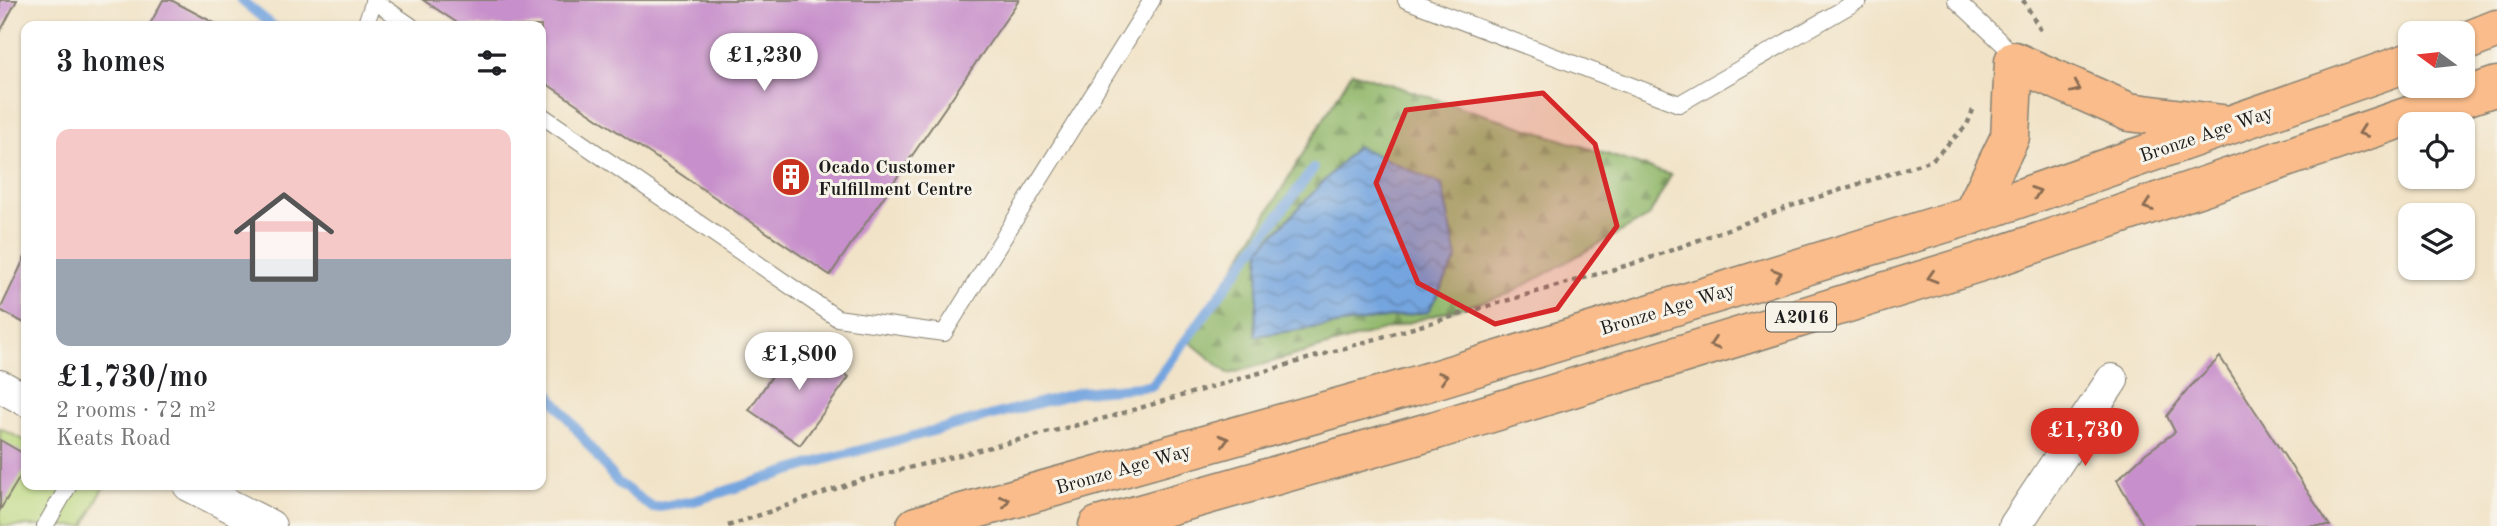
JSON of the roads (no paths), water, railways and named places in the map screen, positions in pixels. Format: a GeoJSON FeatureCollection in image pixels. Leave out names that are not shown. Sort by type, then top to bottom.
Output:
{"type":"FeatureCollection","features":[{"type":"Feature","properties":{"kind":"main road"},"geometry":{"type":"LineString","coordinates":[[2475,38],[2497,29]]}},
{"type":"Feature","properties":{"kind":"main road"},"geometry":{"type":"LineString","coordinates":[[1972,215],[2010,137],[2014,61],[2129,112],[2231,125]]}},
{"type":"Feature","properties":{"kind":"main road","name":"Bronze Age Way"},"geometry":{"type":"LineString","coordinates":[[916,526],[1411,387],[1972,215],[2398,66]]}},
{"type":"Feature","properties":{"kind":"main road","name":"A2016"},"geometry":{"type":"LineString","coordinates":[[1098,526],[1449,426],[1984,261],[2497,86]]}},
{"type":"Feature","properties":{"kind":"street"},"geometry":{"type":"LineString","coordinates":[[2015,526],[2112,380]]}},
{"type":"Feature","properties":{"kind":"street"},"geometry":{"type":"LineString","coordinates":[[0,386],[21,397]]}},
{"type":"Feature","properties":{"kind":"street"},"geometry":{"type":"LineString","coordinates":[[199,490],[270,526]]}},
{"type":"Feature","properties":{"kind":"lane"},"geometry":{"type":"LineString","coordinates":[[546,118],[837,318],[944,333],[1152,0]]}},
{"type":"Feature","properties":{"kind":"lane"},"geometry":{"type":"LineString","coordinates":[[1406,0],[1679,104],[1859,0]]}},
{"type":"Feature","properties":{"kind":"lane"},"geometry":{"type":"LineString","coordinates":[[1956,0],[2004,45],[2014,61]]}},
{"type":"Feature","properties":{"kind":"lane"},"geometry":{"type":"LineString","coordinates":[[367,21],[373,1],[403,21]]}},
{"type":"Feature","properties":{"kind":"lane"},"geometry":{"type":"LineString","coordinates":[[45,526],[66,490]]}},
{"type":"Feature","properties":{"kind":"water"},"geometry":{"type":"Polygon","coordinates":[[[1357,146],[1442,185],[1457,258],[1428,312],[1255,336],[1260,249],[1357,146]]]}},
{"type":"Feature","properties":{"kind":"waterway"},"geometry":{"type":"LineString","coordinates":[[241,0],[267,21]]}},
{"type":"Feature","properties":{"kind":"waterway"},"geometry":{"type":"LineString","coordinates":[[546,390],[617,482],[653,508],[694,501],[827,459],[1080,392],[1152,386],[1313,169]]}},
{"type":"Feature","properties":{"kind":"place","name":"Ocado Customer Fulfillment Centre"},"geometry":{"type":"Point","coordinates":[791,177]}}]}
